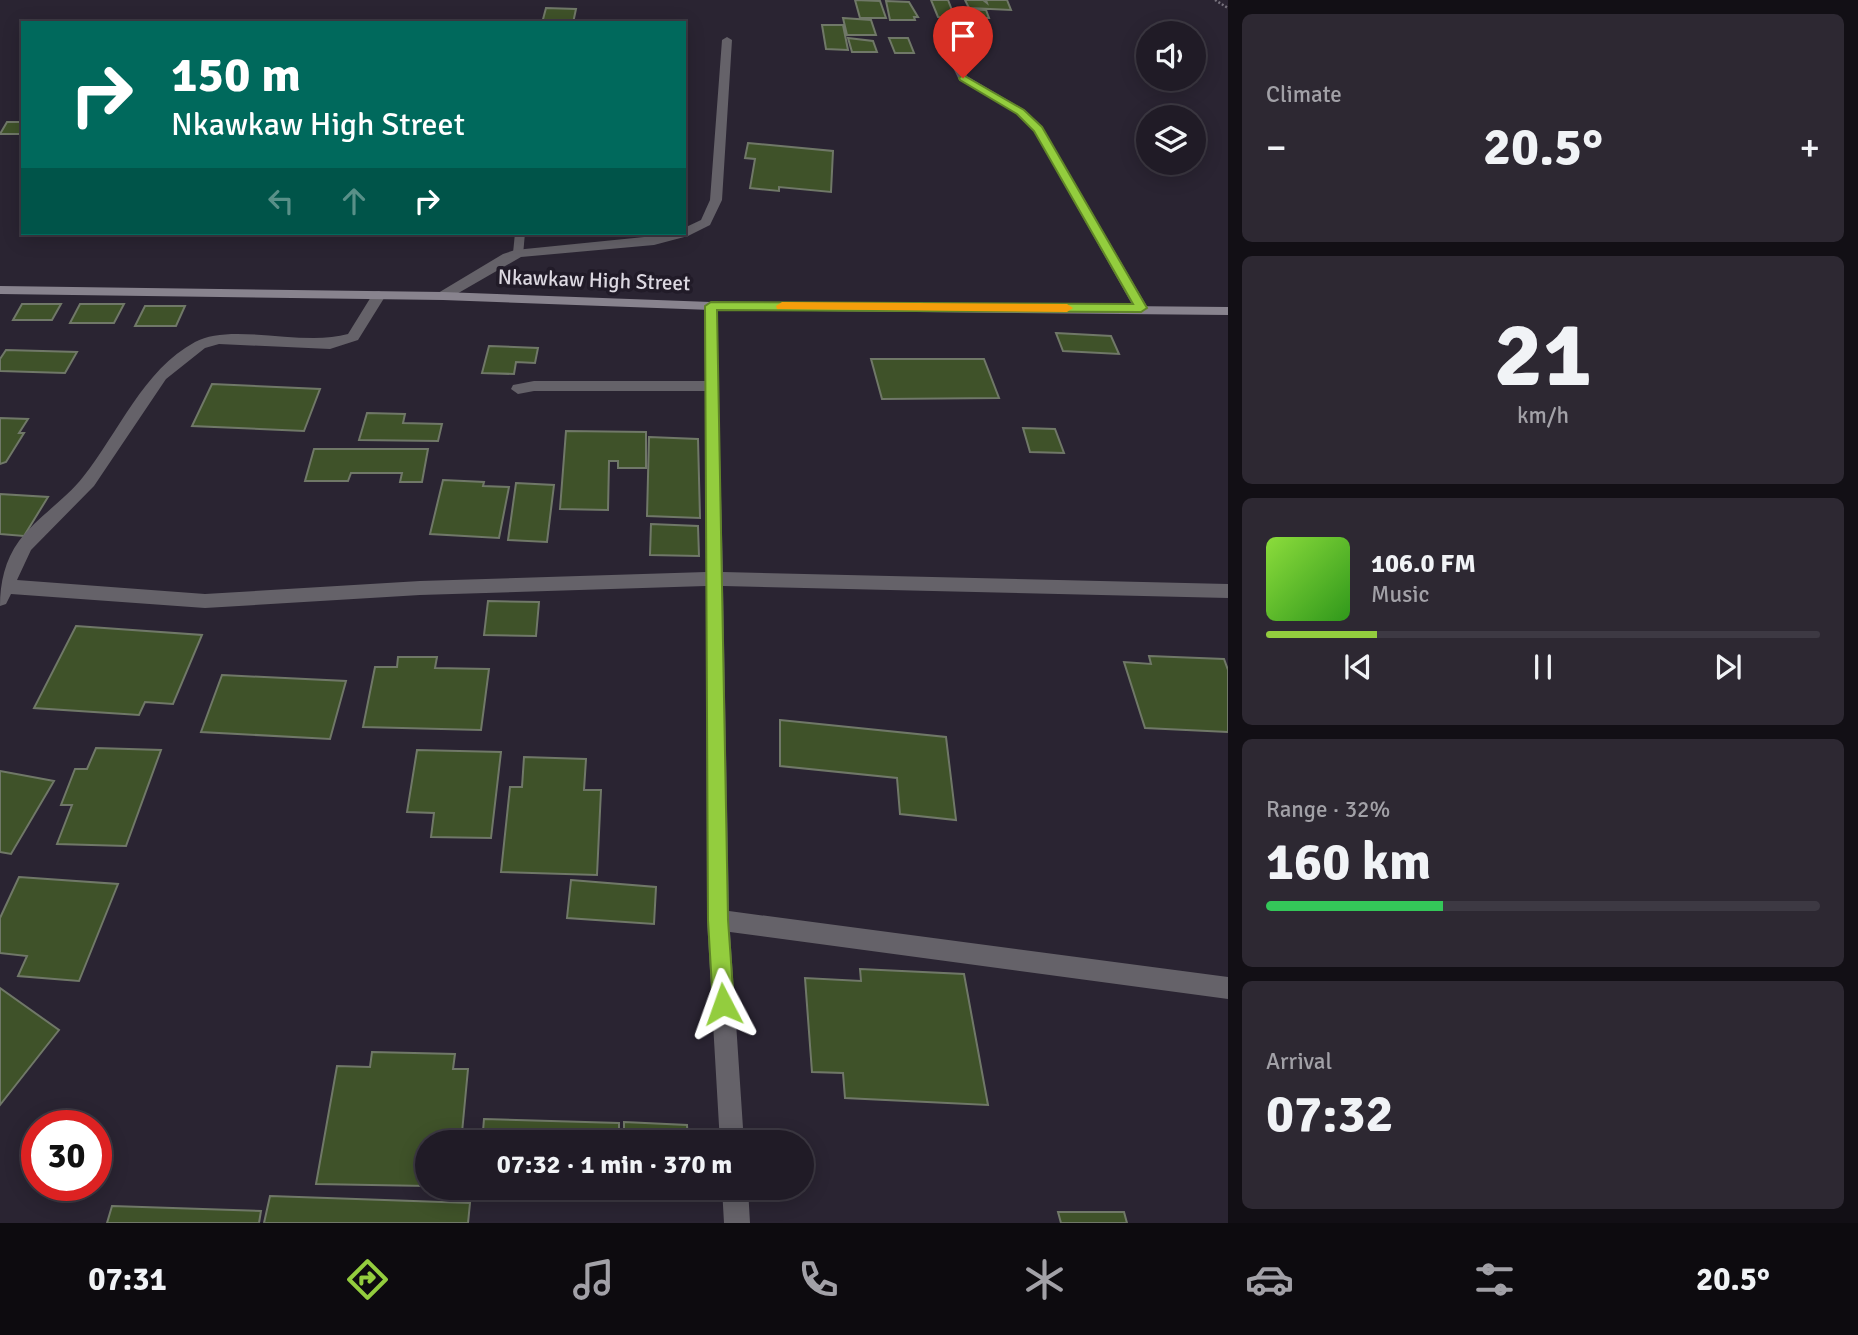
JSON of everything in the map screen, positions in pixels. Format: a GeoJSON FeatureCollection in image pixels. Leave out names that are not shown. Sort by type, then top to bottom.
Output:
{"type":"FeatureCollection","features":[{"type":"Feature","properties":{"kind":"main road","name":"Nkawkaw High Street"},"geometry":{"type":"LineString","coordinates":[[0,290],[443,296],[711,306],[1141,308],[1228,311]]}},
{"type":"Feature","properties":{"kind":"street"},"geometry":{"type":"LineString","coordinates":[[940,31],[963,78],[1021,112],[1038,129],[1141,308]]}},
{"type":"Feature","properties":{"kind":"street"},"geometry":{"type":"LineString","coordinates":[[686,232],[706,222],[716,200],[727,40]]}},
{"type":"Feature","properties":{"kind":"street"},"geometry":{"type":"LineString","coordinates":[[443,296],[507,257],[519,253],[654,241],[676,235]]}},
{"type":"Feature","properties":{"kind":"street"},"geometry":{"type":"LineString","coordinates":[[379,295],[353,337],[330,344],[218,339],[200,345],[161,376],[88,482],[25,546],[3,592],[53,592],[205,601],[419,588],[714,579],[1228,591]]}},
{"type":"Feature","properties":{"kind":"street"},"geometry":{"type":"LineString","coordinates":[[711,306],[718,920],[731,1130]]}},
{"type":"Feature","properties":{"kind":"street"},"geometry":{"type":"LineString","coordinates":[[518,389],[534,386],[712,386]]}},
{"type":"Feature","properties":{"kind":"street"},"geometry":{"type":"LineString","coordinates":[[718,920],[1228,988]]}},
{"type":"Feature","properties":{"kind":"street"},"geometry":{"type":"LineString","coordinates":[[736,1200],[737,1223]]}},
{"type":"Feature","properties":{"kind":"lane"},"geometry":{"type":"LineString","coordinates":[[519,253],[520,235]]}},
{"type":"Feature","properties":{"kind":"path"},"geometry":{"type":"LineString","coordinates":[[1215,0],[1228,8]]}},
{"type":"Feature","properties":{"kind":"building"},"geometry":{"type":"Polygon","coordinates":[[[855,0],[880,1],[886,18],[860,18],[855,0]]]}},
{"type":"Feature","properties":{"kind":"building"},"geometry":{"type":"Polygon","coordinates":[[[931,0],[948,0],[955,18],[938,17],[931,0]]]}},
{"type":"Feature","properties":{"kind":"building"},"geometry":{"type":"Polygon","coordinates":[[[965,0],[983,0],[987,3],[986,0],[1007,0],[1011,10],[969,8],[965,0]]]}},
{"type":"Feature","properties":{"kind":"building"},"geometry":{"type":"Polygon","coordinates":[[[886,1],[909,2],[918,17],[914,17],[915,20],[890,20],[886,1]]]}},
{"type":"Feature","properties":{"kind":"building"},"geometry":{"type":"Polygon","coordinates":[[[546,8],[576,9],[573,21],[543,21],[546,8]]]}},
{"type":"Feature","properties":{"kind":"building"},"geometry":{"type":"Polygon","coordinates":[[[961,9],[986,10],[989,18],[965,18],[961,9]]]}},
{"type":"Feature","properties":{"kind":"building"},"geometry":{"type":"Polygon","coordinates":[[[843,18],[871,20],[876,35],[847,35],[843,18]]]}},
{"type":"Feature","properties":{"kind":"building"},"geometry":{"type":"Polygon","coordinates":[[[822,25],[843,25],[848,50],[826,49],[822,25]]]}},
{"type":"Feature","properties":{"kind":"building"},"geometry":{"type":"Polygon","coordinates":[[[848,38],[873,41],[877,52],[852,52],[848,38]]]}},
{"type":"Feature","properties":{"kind":"building"},"geometry":{"type":"Polygon","coordinates":[[[889,38],[908,38],[914,53],[895,53],[889,38]]]}},
{"type":"Feature","properties":{"kind":"building"},"geometry":{"type":"Polygon","coordinates":[[[7,122],[21,122],[21,134],[0,134],[7,122]]]}},
{"type":"Feature","properties":{"kind":"building"},"geometry":{"type":"Polygon","coordinates":[[[748,143],[833,151],[831,192],[779,187],[779,191],[750,188],[755,159],[745,158],[748,143]]]}},
{"type":"Feature","properties":{"kind":"building"},"geometry":{"type":"Polygon","coordinates":[[[22,304],[61,304],[52,320],[13,320],[22,304]]]}},
{"type":"Feature","properties":{"kind":"building"},"geometry":{"type":"Polygon","coordinates":[[[80,304],[124,304],[114,323],[70,323],[80,304]]]}},
{"type":"Feature","properties":{"kind":"building"},"geometry":{"type":"Polygon","coordinates":[[[145,306],[185,306],[176,326],[135,326],[145,306]]]}},
{"type":"Feature","properties":{"kind":"building"},"geometry":{"type":"Polygon","coordinates":[[[1056,333],[1111,336],[1119,354],[1063,351],[1056,333]]]}},
{"type":"Feature","properties":{"kind":"building"},"geometry":{"type":"Polygon","coordinates":[[[489,346],[538,348],[535,363],[516,362],[514,374],[482,373],[489,346]]]}},
{"type":"Feature","properties":{"kind":"building"},"geometry":{"type":"Polygon","coordinates":[[[6,350],[77,352],[65,373],[0,371],[0,359],[6,350]]]}},
{"type":"Feature","properties":{"kind":"building"},"geometry":{"type":"Polygon","coordinates":[[[871,359],[984,359],[999,398],[882,399],[871,359]]]}},
{"type":"Feature","properties":{"kind":"building"},"geometry":{"type":"Polygon","coordinates":[[[212,384],[320,389],[304,431],[192,426],[212,384]]]}},
{"type":"Feature","properties":{"kind":"building"},"geometry":{"type":"Polygon","coordinates":[[[367,413],[405,414],[403,423],[442,424],[438,441],[359,440],[367,413]]]}},
{"type":"Feature","properties":{"kind":"building"},"geometry":{"type":"Polygon","coordinates":[[[0,418],[28,419],[19,433],[24,433],[6,462],[0,464],[0,418]]]}},
{"type":"Feature","properties":{"kind":"building"},"geometry":{"type":"Polygon","coordinates":[[[1023,428],[1055,429],[1064,453],[1030,452],[1023,428]]]}},
{"type":"Feature","properties":{"kind":"building"},"geometry":{"type":"Polygon","coordinates":[[[566,431],[646,432],[646,468],[618,468],[618,461],[609,461],[608,510],[560,509],[566,431]]]}},
{"type":"Feature","properties":{"kind":"building"},"geometry":{"type":"Polygon","coordinates":[[[649,437],[698,439],[700,518],[647,516],[649,437]]]}},
{"type":"Feature","properties":{"kind":"building"},"geometry":{"type":"Polygon","coordinates":[[[314,449],[428,449],[422,482],[400,482],[402,473],[351,473],[348,481],[305,481],[314,449]]]}},
{"type":"Feature","properties":{"kind":"building"},"geometry":{"type":"Polygon","coordinates":[[[443,480],[484,482],[483,486],[509,487],[499,538],[430,534],[443,480]]]}},
{"type":"Feature","properties":{"kind":"building"},"geometry":{"type":"Polygon","coordinates":[[[516,483],[554,485],[547,542],[508,540],[516,483]]]}},
{"type":"Feature","properties":{"kind":"building"},"geometry":{"type":"Polygon","coordinates":[[[0,494],[48,497],[24,536],[0,534],[0,494]]]}},
{"type":"Feature","properties":{"kind":"building"},"geometry":{"type":"Polygon","coordinates":[[[651,524],[698,526],[699,556],[650,555],[651,524]]]}},
{"type":"Feature","properties":{"kind":"building"},"geometry":{"type":"Polygon","coordinates":[[[488,601],[539,602],[536,636],[484,635],[488,601]]]}},
{"type":"Feature","properties":{"kind":"building"},"geometry":{"type":"Polygon","coordinates":[[[76,626],[202,635],[173,704],[145,702],[139,715],[34,708],[76,626]]]}},
{"type":"Feature","properties":{"kind":"building"},"geometry":{"type":"Polygon","coordinates":[[[1149,656],[1224,659],[1228,670],[1228,732],[1145,728],[1124,662],[1151,664],[1149,656]]]}},
{"type":"Feature","properties":{"kind":"building"},"geometry":{"type":"Polygon","coordinates":[[[398,657],[437,657],[435,668],[489,669],[481,730],[363,727],[375,667],[397,667],[398,657]]]}},
{"type":"Feature","properties":{"kind":"building"},"geometry":{"type":"Polygon","coordinates":[[[222,675],[346,681],[330,739],[201,732],[222,675]]]}},
{"type":"Feature","properties":{"kind":"building"},"geometry":{"type":"Polygon","coordinates":[[[780,720],[946,737],[956,820],[900,814],[897,778],[780,766],[780,720]]]}},
{"type":"Feature","properties":{"kind":"building"},"geometry":{"type":"Polygon","coordinates":[[[96,748],[161,750],[126,846],[57,844],[72,805],[61,805],[75,769],[87,769],[96,748]]]}},
{"type":"Feature","properties":{"kind":"building"},"geometry":{"type":"Polygon","coordinates":[[[417,750],[501,752],[491,838],[431,837],[434,813],[407,812],[417,750]]]}},
{"type":"Feature","properties":{"kind":"building"},"geometry":{"type":"Polygon","coordinates":[[[524,757],[586,759],[584,790],[601,790],[597,875],[501,872],[510,787],[522,787],[524,757]]]}},
{"type":"Feature","properties":{"kind":"building"},"geometry":{"type":"Polygon","coordinates":[[[0,771],[54,781],[11,854],[0,852],[0,771]]]}},
{"type":"Feature","properties":{"kind":"building"},"geometry":{"type":"Polygon","coordinates":[[[19,877],[118,884],[79,981],[18,976],[27,956],[0,953],[0,918],[19,877]]]}},
{"type":"Feature","properties":{"kind":"building"},"geometry":{"type":"Polygon","coordinates":[[[571,880],[656,887],[654,924],[567,918],[571,880]]]}},
{"type":"Feature","properties":{"kind":"building"},"geometry":{"type":"Polygon","coordinates":[[[860,969],[964,974],[988,1105],[845,1098],[843,1073],[812,1072],[805,978],[861,981],[860,969]]]}},
{"type":"Feature","properties":{"kind":"building"},"geometry":{"type":"Polygon","coordinates":[[[0,988],[59,1030],[0,1105],[0,988]]]}},
{"type":"Feature","properties":{"kind":"building"},"geometry":{"type":"Polygon","coordinates":[[[372,1052],[455,1054],[453,1069],[468,1069],[462,1130],[415,1130],[415,1186],[316,1184],[337,1066],[370,1067],[372,1052]]]}},
{"type":"Feature","properties":{"kind":"building"},"geometry":{"type":"Polygon","coordinates":[[[484,1119],[619,1123],[619,1130],[483,1130],[484,1119]]]}},
{"type":"Feature","properties":{"kind":"building"},"geometry":{"type":"Polygon","coordinates":[[[624,1122],[687,1125],[687,1130],[624,1130],[624,1122]]]}},
{"type":"Feature","properties":{"kind":"building"},"geometry":{"type":"Polygon","coordinates":[[[270,1196],[470,1203],[468,1223],[264,1223],[270,1196]]]}},
{"type":"Feature","properties":{"kind":"building"},"geometry":{"type":"Polygon","coordinates":[[[112,1206],[261,1211],[259,1223],[107,1223],[112,1206]]]}},
{"type":"Feature","properties":{"kind":"building"},"geometry":{"type":"Polygon","coordinates":[[[1058,1212],[1124,1212],[1127,1223],[1061,1223],[1058,1212]]]}},
{"type":"Feature","properties":{"kind":"slow traffic"},"geometry":{"type":"LineString","coordinates":[[782,306],[1067,308]]}},
{"type":"Feature","properties":{"kind":"route"},"geometry":{"type":"LineString","coordinates":[[723,1004],[718,920],[711,306],[1141,308],[1038,129],[1021,112],[963,78]]}}]}
